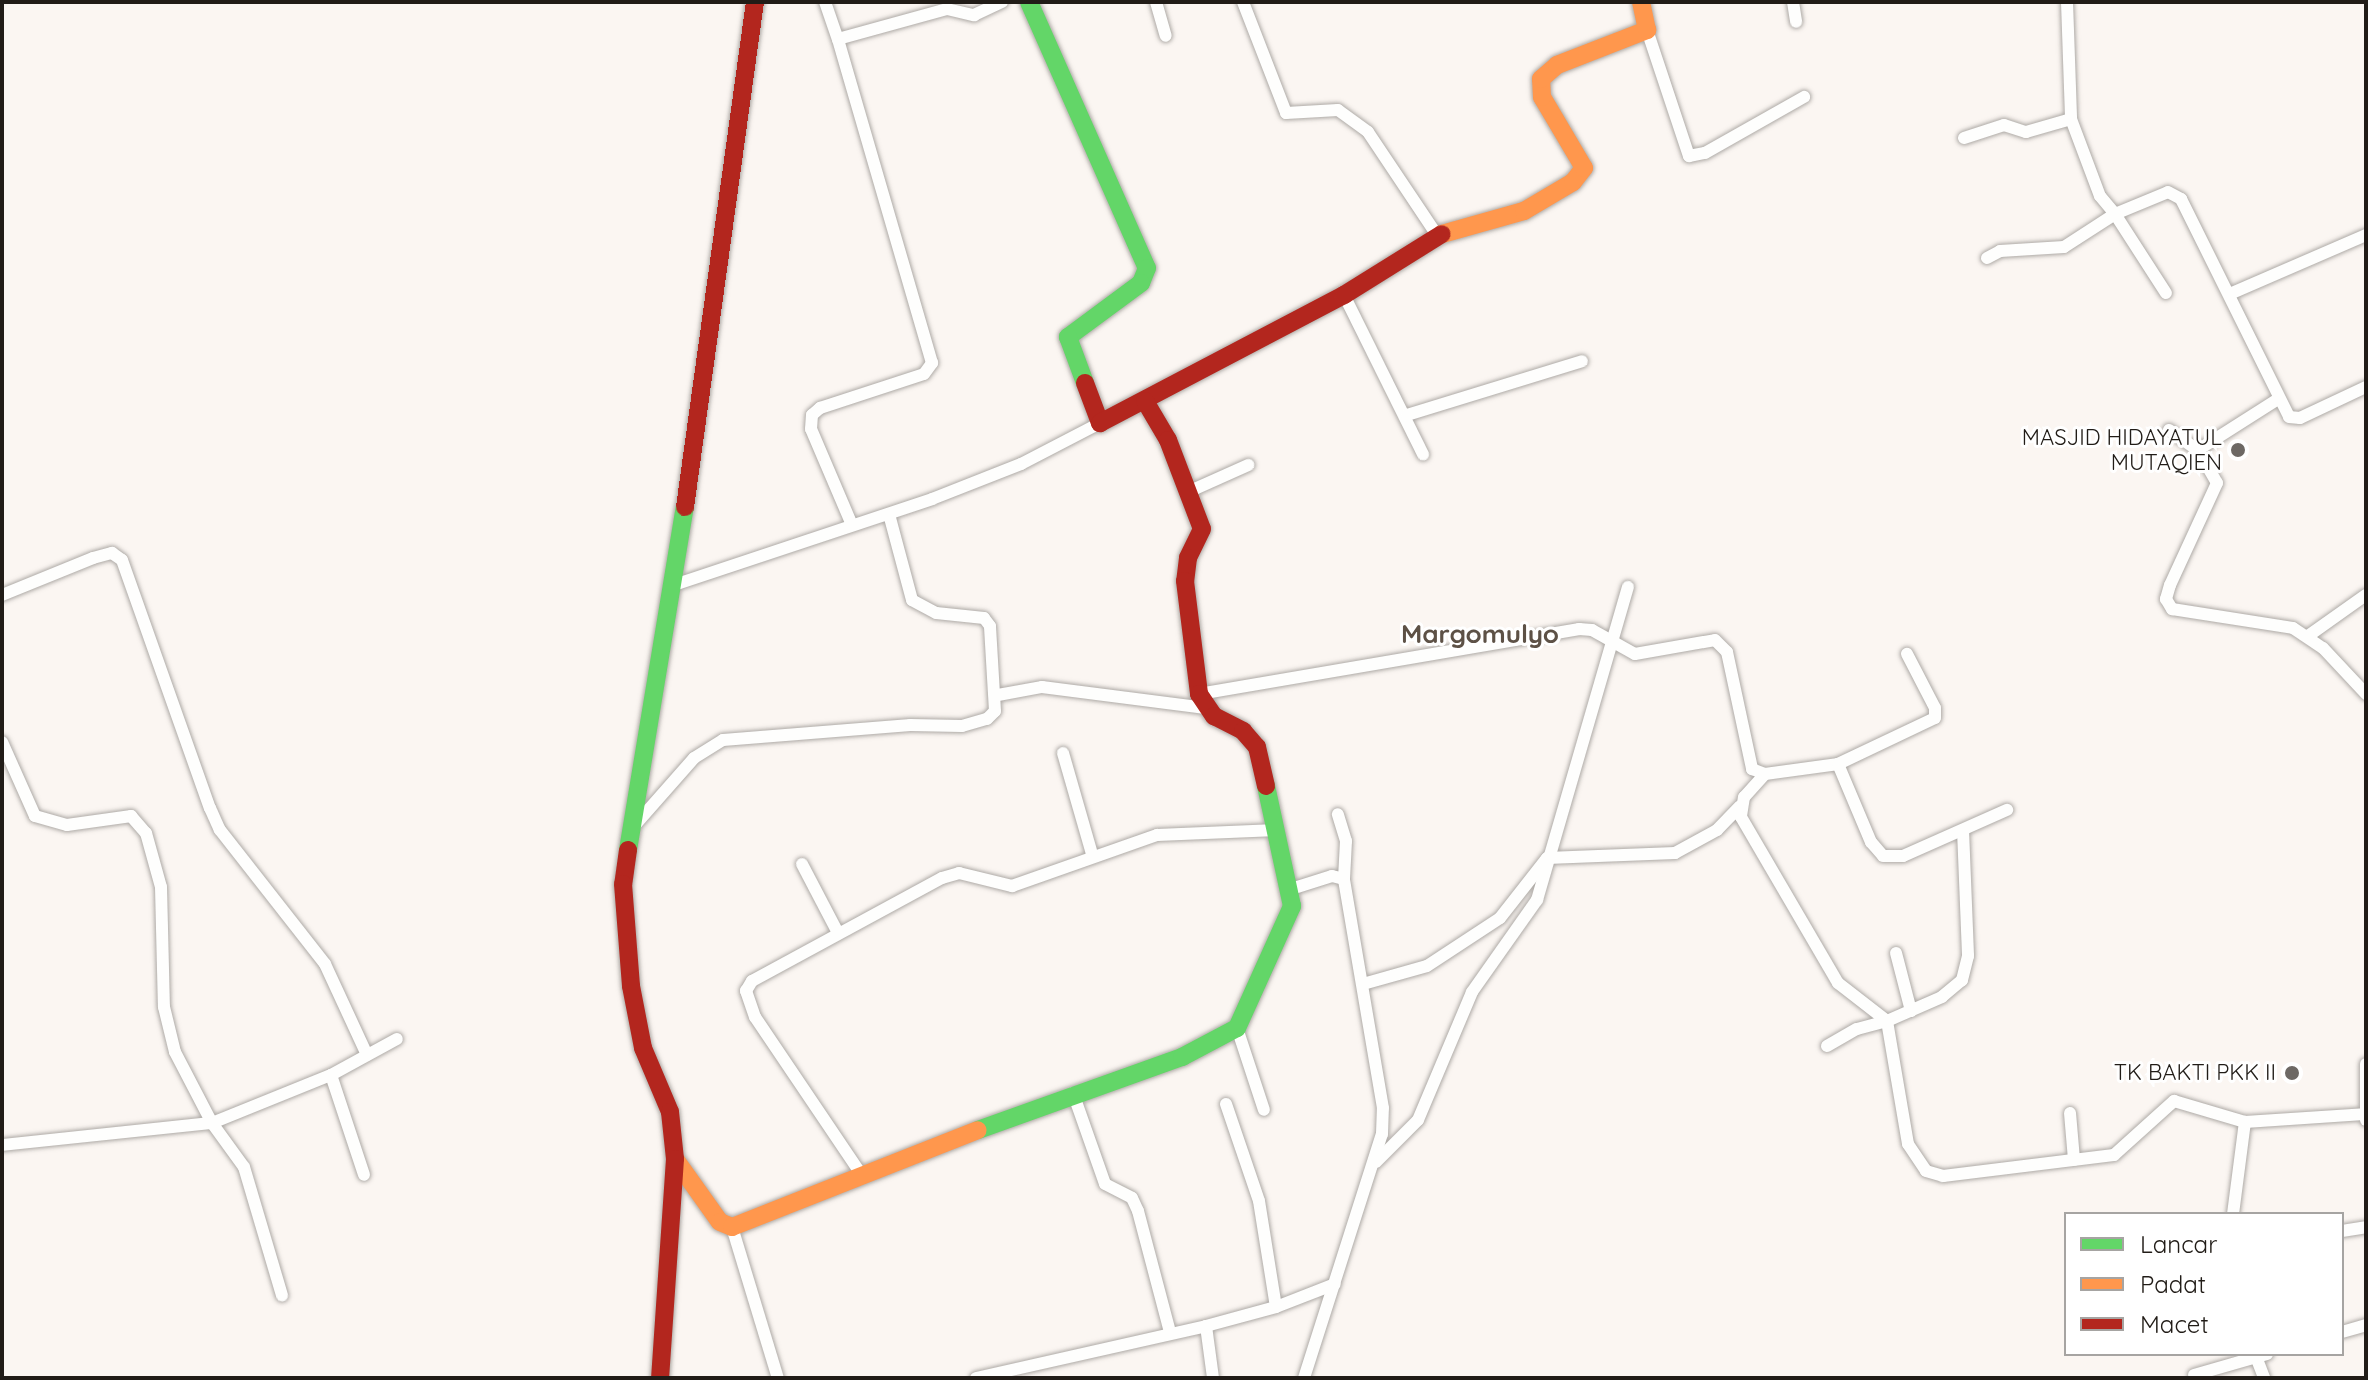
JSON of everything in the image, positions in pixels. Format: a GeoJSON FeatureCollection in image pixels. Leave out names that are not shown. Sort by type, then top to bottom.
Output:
{"type":"FeatureCollection","features":[{"type":"Feature","properties":{"kind":"street"},"geometry":{"type":"LineString","coordinates":[[660,1378],[675,1159],[670,1112],[643,1048],[629,973],[623,884],[635,825],[651,695],[674,585],[755,2]]}},
{"type":"Feature","properties":{"kind":"street"},"geometry":{"type":"LineString","coordinates":[[825,2],[932,363],[924,374],[812,415],[811,429],[852,525]]}},
{"type":"Feature","properties":{"kind":"street"},"geometry":{"type":"LineString","coordinates":[[838,39],[947,9],[974,15],[1002,2]]}},
{"type":"Feature","properties":{"kind":"street"},"geometry":{"type":"LineString","coordinates":[[1029,2],[1147,268],[1148,276],[1141,283],[1068,337],[1100,423]]}},
{"type":"Feature","properties":{"kind":"street"},"geometry":{"type":"LineString","coordinates":[[1156,2],[1166,36]]}},
{"type":"Feature","properties":{"kind":"street"},"geometry":{"type":"LineString","coordinates":[[1243,2],[1286,113],[1338,110],[1368,132],[1437,235]]}},
{"type":"Feature","properties":{"kind":"street"},"geometry":{"type":"LineString","coordinates":[[1641,2],[1647,30],[1689,156],[1705,153],[1804,97]]}},
{"type":"Feature","properties":{"kind":"street"},"geometry":{"type":"LineString","coordinates":[[1793,2],[1796,22]]}},
{"type":"Feature","properties":{"kind":"street"},"geometry":{"type":"LineString","coordinates":[[2067,2],[2071,119],[2097,190],[2166,293]]}},
{"type":"Feature","properties":{"kind":"street"},"geometry":{"type":"LineString","coordinates":[[674,585],[889,514],[1021,464],[1344,295],[1437,235],[1524,211],[1580,176],[1581,159],[1542,97],[1541,79],[1557,65],[1647,30]]}},
{"type":"Feature","properties":{"kind":"street"},"geometry":{"type":"LineString","coordinates":[[1964,138],[2000,126],[2026,132],[2071,119]]}},
{"type":"Feature","properties":{"kind":"street"},"geometry":{"type":"LineString","coordinates":[[1987,258],[2000,251],[2064,247],[2115,214],[2175,193],[2232,293],[2278,399],[2293,420],[2366,387]]}},
{"type":"Feature","properties":{"kind":"street"},"geometry":{"type":"LineString","coordinates":[[2232,293],[2366,235]]}},
{"type":"Feature","properties":{"kind":"street"},"geometry":{"type":"LineString","coordinates":[[1344,295],[1407,415],[1423,454]]}},
{"type":"Feature","properties":{"kind":"street"},"geometry":{"type":"LineString","coordinates":[[1407,415],[1582,361]]}},
{"type":"Feature","properties":{"kind":"street"},"geometry":{"type":"LineString","coordinates":[[2198,450],[2278,399]]}},
{"type":"Feature","properties":{"kind":"street"},"geometry":{"type":"LineString","coordinates":[[675,1159],[720,1222],[732,1227],[1073,1093],[1182,1057],[1237,1028],[1276,953],[1292,906],[1291,889],[1257,747],[1202,701],[1185,581],[1188,558],[1202,529],[1190,491],[1145,401]]}},
{"type":"Feature","properties":{"kind":"street"},"geometry":{"type":"LineString","coordinates":[[2169,430],[2198,450],[2216,473],[2217,489],[2170,585],[2166,599],[2172,609],[2278,624],[2308,636],[2366,694]]}},
{"type":"Feature","properties":{"kind":"street"},"geometry":{"type":"LineString","coordinates":[[1190,491],[1248,465]]}},
{"type":"Feature","properties":{"kind":"street"},"geometry":{"type":"LineString","coordinates":[[635,825],[694,758],[723,740],[975,725],[995,711],[998,695],[990,626],[984,618],[919,608],[903,576],[889,514]]}},
{"type":"Feature","properties":{"kind":"street"},"geometry":{"type":"LineString","coordinates":[[2,595],[93,558],[112,553],[122,560],[220,830],[325,964],[367,1055]]}},
{"type":"Feature","properties":{"kind":"street"},"geometry":{"type":"LineString","coordinates":[[1376,1162],[1418,1120],[1472,992],[1537,900],[1553,857],[1628,587]]}},
{"type":"Feature","properties":{"kind":"street"},"geometry":{"type":"LineString","coordinates":[[2308,636],[2366,595]]}},
{"type":"Feature","properties":{"kind":"street"},"geometry":{"type":"LineString","coordinates":[[998,695],[1042,687],[1202,701],[1579,629],[1612,641],[1635,654],[1715,640],[1723,644],[1747,760],[1765,774]]}},
{"type":"Feature","properties":{"kind":"street"},"geometry":{"type":"LineString","coordinates":[[1363,984],[1427,966],[1500,918],[1543,860],[1553,857],[1675,853],[1717,830],[1765,774],[1838,764],[1935,718],[1937,711],[1907,654]]}},
{"type":"Feature","properties":{"kind":"street"},"geometry":{"type":"LineString","coordinates":[[2,742],[35,816],[67,825],[131,816],[146,833],[161,887],[164,1007],[175,1052],[212,1123],[244,1167],[282,1295]]}},
{"type":"Feature","properties":{"kind":"street"},"geometry":{"type":"LineString","coordinates":[[1063,753],[1092,854]]}},
{"type":"Feature","properties":{"kind":"street"},"geometry":{"type":"LineString","coordinates":[[1838,764],[1871,842],[1883,856],[1903,856],[2007,810]]}},
{"type":"Feature","properties":{"kind":"street"},"geometry":{"type":"LineString","coordinates":[[1740,806],[1777,886],[1838,983],[1887,1021],[1908,1144],[1926,1171],[1943,1176],[2074,1160],[2128,1148],[2174,1101],[2245,1122],[2365,1117],[2366,1064]]}},
{"type":"Feature","properties":{"kind":"street"},"geometry":{"type":"LineString","coordinates":[[1304,1378],[1376,1162],[1383,1108],[1344,879],[1346,841],[1338,814]]}},
{"type":"Feature","properties":{"kind":"street"},"geometry":{"type":"LineString","coordinates":[[861,1174],[755,1017],[746,991],[752,981],[837,931],[942,878],[959,873],[1012,886],[1092,854],[1157,835],[1277,830]]}},
{"type":"Feature","properties":{"kind":"street"},"geometry":{"type":"LineString","coordinates":[[1827,1046],[1857,1029],[1887,1021],[1954,990],[1966,969],[1963,830]]}},
{"type":"Feature","properties":{"kind":"street"},"geometry":{"type":"LineString","coordinates":[[802,864],[837,931]]}},
{"type":"Feature","properties":{"kind":"street"},"geometry":{"type":"LineString","coordinates":[[1291,889],[1332,876],[1344,879]]}},
{"type":"Feature","properties":{"kind":"street"},"geometry":{"type":"LineString","coordinates":[[1896,953],[1911,1011]]}},
{"type":"Feature","properties":{"kind":"street"},"geometry":{"type":"LineString","coordinates":[[1237,1028],[1264,1110]]}},
{"type":"Feature","properties":{"kind":"street"},"geometry":{"type":"LineString","coordinates":[[2,1145],[212,1123],[331,1075],[397,1039]]}},
{"type":"Feature","properties":{"kind":"street"},"geometry":{"type":"LineString","coordinates":[[331,1075],[364,1175]]}},
{"type":"Feature","properties":{"kind":"street"},"geometry":{"type":"LineString","coordinates":[[1073,1093],[1105,1184],[1132,1198],[1138,1211],[1170,1332]]}},
{"type":"Feature","properties":{"kind":"street"},"geometry":{"type":"LineString","coordinates":[[1226,1104],[1259,1201],[1276,1307]]}},
{"type":"Feature","properties":{"kind":"street"},"geometry":{"type":"LineString","coordinates":[[2070,1113],[2074,1160]]}},
{"type":"Feature","properties":{"kind":"street"},"geometry":{"type":"LineString","coordinates":[[2233,1212],[2245,1122]]}},
{"type":"Feature","properties":{"kind":"street"},"geometry":{"type":"LineString","coordinates":[[732,1227],[778,1378]]}},
{"type":"Feature","properties":{"kind":"street"},"geometry":{"type":"LineString","coordinates":[[2344,1231],[2366,1227]]}},
{"type":"Feature","properties":{"kind":"street"},"geometry":{"type":"LineString","coordinates":[[976,1378],[1206,1326],[1276,1307],[1335,1284]]}},
{"type":"Feature","properties":{"kind":"street"},"geometry":{"type":"LineString","coordinates":[[2344,1331],[2366,1325]]}},
{"type":"Feature","properties":{"kind":"street"},"geometry":{"type":"LineString","coordinates":[[1206,1326],[1213,1378]]}},
{"type":"Feature","properties":{"kind":"street"},"geometry":{"type":"LineString","coordinates":[[2194,1375],[2256,1356]]}},
{"type":"Feature","properties":{"kind":"street"},"geometry":{"type":"LineString","coordinates":[[2259,1356],[2264,1378]]}},
{"type":"Feature","properties":{"kind":"traffic: fast"},"geometry":{"type":"LineString","coordinates":[[1029,2],[1147,268],[1141,283],[1068,337],[1085,383]]}},
{"type":"Feature","properties":{"kind":"traffic: fast"},"geometry":{"type":"LineString","coordinates":[[628,850],[685,507]]}},
{"type":"Feature","properties":{"kind":"traffic: fast"},"geometry":{"type":"LineString","coordinates":[[978,1130],[1182,1057],[1237,1028],[1292,906],[1266,786]]}},
{"type":"Feature","properties":{"kind":"traffic: slow"},"geometry":{"type":"LineString","coordinates":[[1442,234],[1524,211],[1573,182],[1584,168],[1542,97],[1541,79],[1557,65],[1647,30],[1641,2]]}},
{"type":"Feature","properties":{"kind":"traffic: slow"},"geometry":{"type":"LineString","coordinates":[[675,1159],[720,1222],[732,1227],[978,1130]]}},
{"type":"Feature","properties":{"kind":"traffic: jam"},"geometry":{"type":"LineString","coordinates":[[685,507],[755,2]]}},
{"type":"Feature","properties":{"kind":"traffic: jam"},"geometry":{"type":"LineString","coordinates":[[1085,383],[1100,423],[1344,295],[1442,234]]}},
{"type":"Feature","properties":{"kind":"traffic: jam"},"geometry":{"type":"LineString","coordinates":[[1145,401],[1168,440],[1202,529],[1188,558],[1185,581],[1199,694],[1214,716],[1243,731],[1257,747],[1266,786]]}},
{"type":"Feature","properties":{"kind":"traffic: jam"},"geometry":{"type":"LineString","coordinates":[[628,850],[623,884],[631,986],[643,1048],[670,1112],[675,1159],[660,1378]]}},
{"type":"Feature","properties":{"kind":"place","name":"MASJID HIDAYATUL MUTAQIEN"},"geometry":{"type":"Point","coordinates":[2238,450]}},
{"type":"Feature","properties":{"kind":"place","name":"TK BAKTI PKK II"},"geometry":{"type":"Point","coordinates":[2292,1073]}},
{"type":"Feature","properties":{"kind":"district","name":"Margomulyo"},"geometry":{"type":"Point","coordinates":[1480,634]}}]}
